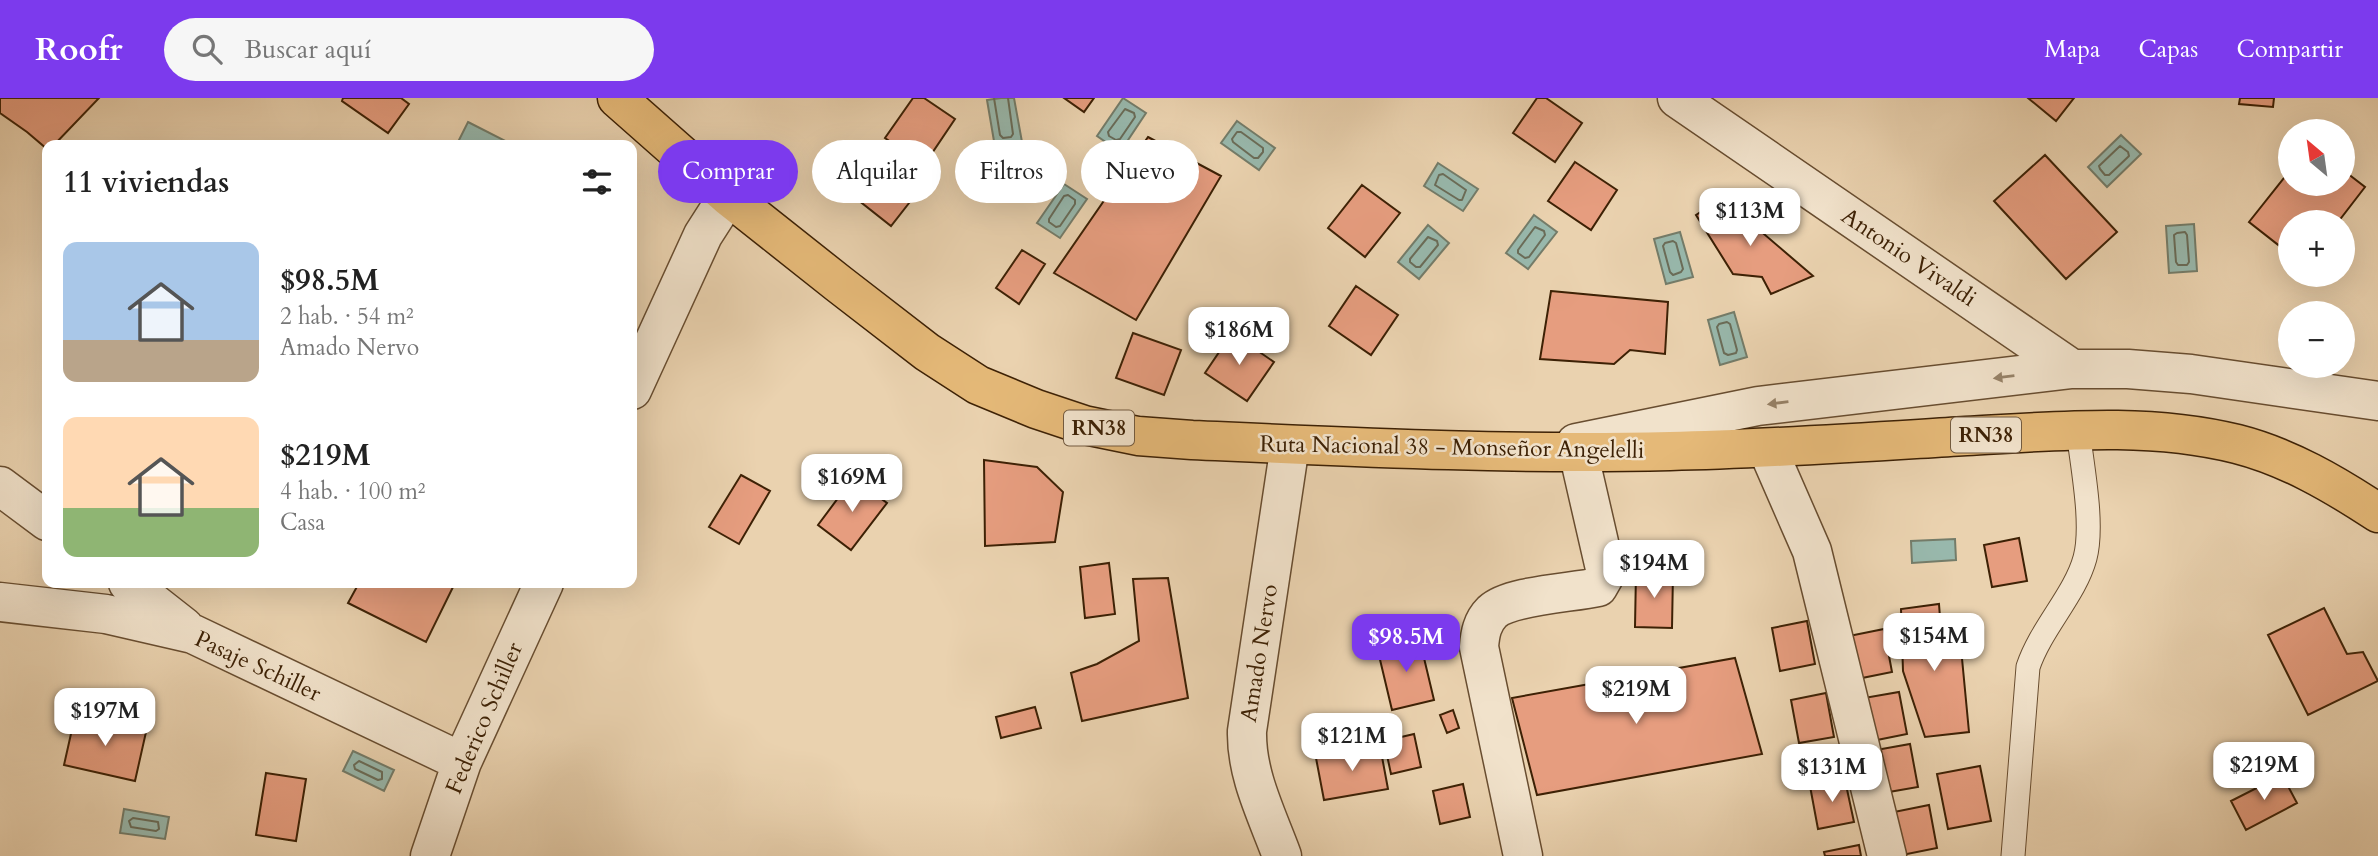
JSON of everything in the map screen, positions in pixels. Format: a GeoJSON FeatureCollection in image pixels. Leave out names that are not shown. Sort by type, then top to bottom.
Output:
{"type":"FeatureCollection","features":[{"type":"Feature","properties":{"kind":"main road","name":"Ruta Nacional 38 - Monseñor Angelelli"},"geometry":{"type":"LineString","coordinates":[[617,98],[665,140]]}},
{"type":"Feature","properties":{"kind":"main road","name":"Ruta Nacional 38 - Monseñor Angelelli"},"geometry":{"type":"LineString","coordinates":[[737,203],[880,317],[978,385],[1036,410],[1084,425],[1138,436],[1290,445],[1559,451],[1767,448],[2112,429],[2159,432],[2238,444],[2312,472],[2378,513]]}},
{"type":"Feature","properties":{"kind":"street","name":"Antonio Vivaldi"},"geometry":{"type":"LineString","coordinates":[[1677,98],[2072,369]]}},
{"type":"Feature","properties":{"kind":"street"},"geometry":{"type":"LineString","coordinates":[[637,379],[703,235],[724,203]]}},
{"type":"Feature","properties":{"kind":"street"},"geometry":{"type":"LineString","coordinates":[[1523,856],[1479,647],[1481,629],[1493,612],[1511,601],[1598,587],[1606,573],[1559,451],[1758,406],[2072,369],[2129,369],[2191,374],[2378,401]]}},
{"type":"Feature","properties":{"kind":"street","name":"Amado Nervo"},"geometry":{"type":"LineString","coordinates":[[1282,856],[1246,752],[1290,445]]}},
{"type":"Feature","properties":{"kind":"street"},"geometry":{"type":"LineString","coordinates":[[1767,448],[1812,551],[1886,856]]}},
{"type":"Feature","properties":{"kind":"street"},"geometry":{"type":"LineString","coordinates":[[0,486],[42,516]]}},
{"type":"Feature","properties":{"kind":"street"},"geometry":{"type":"LineString","coordinates":[[134,588],[193,634]]}},
{"type":"Feature","properties":{"kind":"street","name":"Federico Schiller"},"geometry":{"type":"LineString","coordinates":[[430,856],[461,762],[542,588]]}},
{"type":"Feature","properties":{"kind":"street","name":"Pasaje Schiller"},"geometry":{"type":"LineString","coordinates":[[0,602],[106,614],[193,634],[461,762]]}},
{"type":"Feature","properties":{"kind":"lane"},"geometry":{"type":"LineString","coordinates":[[2012,856],[2028,667],[2034,648],[2078,575],[2085,557],[2088,529],[2078,430]]}},
{"type":"Feature","properties":{"kind":"water"},"geometry":{"type":"Polygon","coordinates":[[[1014,98],[1022,140],[994,140],[987,100],[1014,98]]]}},
{"type":"Feature","properties":{"kind":"water"},"geometry":{"type":"Polygon","coordinates":[[[1123,98],[1146,113],[1128,140],[1103,140],[1097,136],[1123,98]]]}},
{"type":"Feature","properties":{"kind":"water"},"geometry":{"type":"Polygon","coordinates":[[[1237,121],[1275,148],[1259,170],[1221,143],[1237,121]]]}},
{"type":"Feature","properties":{"kind":"water"},"geometry":{"type":"Polygon","coordinates":[[[468,122],[503,140],[459,140],[468,122]]]}},
{"type":"Feature","properties":{"kind":"water"},"geometry":{"type":"Polygon","coordinates":[[[2121,135],[2141,154],[2107,187],[2088,167],[2121,135]]]}},
{"type":"Feature","properties":{"kind":"water"},"geometry":{"type":"Polygon","coordinates":[[[1438,163],[1478,189],[1463,211],[1424,186],[1438,163]]]}},
{"type":"Feature","properties":{"kind":"water"},"geometry":{"type":"Polygon","coordinates":[[[1067,186],[1081,195],[1081,203],[1084,203],[1060,238],[1037,223],[1051,203],[1067,203],[1067,186]]]}},
{"type":"Feature","properties":{"kind":"water"},"geometry":{"type":"Polygon","coordinates":[[[1534,215],[1557,232],[1528,269],[1506,253],[1534,215]]]}},
{"type":"Feature","properties":{"kind":"water"},"geometry":{"type":"Polygon","coordinates":[[[2194,224],[2197,271],[2169,273],[2166,226],[2194,224]]]}},
{"type":"Feature","properties":{"kind":"water"},"geometry":{"type":"Polygon","coordinates":[[[1428,225],[1449,243],[1419,279],[1398,262],[1428,225]]]}},
{"type":"Feature","properties":{"kind":"water"},"geometry":{"type":"Polygon","coordinates":[[[1680,232],[1693,277],[1666,284],[1654,239],[1680,232]]]}},
{"type":"Feature","properties":{"kind":"water"},"geometry":{"type":"Polygon","coordinates":[[[1734,312],[1747,357],[1720,365],[1708,320],[1734,312]]]}},
{"type":"Feature","properties":{"kind":"water"},"geometry":{"type":"Polygon","coordinates":[[[1955,539],[1956,560],[1912,563],[1911,541],[1955,539]]]}},
{"type":"Feature","properties":{"kind":"water"},"geometry":{"type":"Polygon","coordinates":[[[353,751],[394,770],[384,791],[343,771],[353,751]]]}},
{"type":"Feature","properties":{"kind":"water"},"geometry":{"type":"Polygon","coordinates":[[[124,809],[169,817],[165,839],[120,833],[124,809]]]}},
{"type":"Feature","properties":{"kind":"building"},"geometry":{"type":"Polygon","coordinates":[[[0,98],[99,98],[59,140],[42,140],[42,145],[0,113],[0,98]]]}},
{"type":"Feature","properties":{"kind":"building"},"geometry":{"type":"Polygon","coordinates":[[[343,98],[401,98],[409,104],[388,133],[342,101],[343,98]]]}},
{"type":"Feature","properties":{"kind":"building"},"geometry":{"type":"Polygon","coordinates":[[[913,98],[924,98],[955,119],[941,140],[885,138],[913,98]]]}},
{"type":"Feature","properties":{"kind":"building"},"geometry":{"type":"Polygon","coordinates":[[[1064,98],[1094,98],[1084,112],[1064,98]]]}},
{"type":"Feature","properties":{"kind":"building"},"geometry":{"type":"Polygon","coordinates":[[[1537,98],[1546,98],[1582,123],[1555,162],[1513,133],[1537,98]]]}},
{"type":"Feature","properties":{"kind":"building"},"geometry":{"type":"Polygon","coordinates":[[[2028,98],[2074,98],[2056,121],[2028,98]]]}},
{"type":"Feature","properties":{"kind":"building"},"geometry":{"type":"Polygon","coordinates":[[[2240,98],[2274,98],[2273,107],[2239,104],[2240,98]]]}},
{"type":"Feature","properties":{"kind":"building"},"geometry":{"type":"Polygon","coordinates":[[[2045,155],[2117,232],[2066,279],[1994,201],[2045,155]]]}},
{"type":"Feature","properties":{"kind":"building"},"geometry":{"type":"Polygon","coordinates":[[[1575,162],[1617,190],[1591,230],[1548,201],[1575,162]]]}},
{"type":"Feature","properties":{"kind":"building"},"geometry":{"type":"Polygon","coordinates":[[[1199,164],[1221,176],[1136,320],[1054,273],[1102,203],[1199,203],[1199,164]]]}},
{"type":"Feature","properties":{"kind":"building"},"geometry":{"type":"Polygon","coordinates":[[[2356,180],[2365,187],[2347,210],[2278,210],[2278,245],[2249,222],[2278,185],[2278,196],[2356,196],[2356,180]]]}},
{"type":"Feature","properties":{"kind":"building"},"geometry":{"type":"Polygon","coordinates":[[[1362,185],[1400,213],[1365,257],[1328,228],[1362,185]]]}},
{"type":"Feature","properties":{"kind":"building"},"geometry":{"type":"Polygon","coordinates":[[[1722,198],[1813,276],[1771,294],[1762,277],[1733,274],[1696,215],[1722,198]]]}},
{"type":"Feature","properties":{"kind":"building"},"geometry":{"type":"Polygon","coordinates":[[[862,203],[909,203],[891,226],[862,203]]]}},
{"type":"Feature","properties":{"kind":"building"},"geometry":{"type":"Polygon","coordinates":[[[1022,250],[1045,264],[1019,304],[996,288],[1022,250]]]}},
{"type":"Feature","properties":{"kind":"building"},"geometry":{"type":"Polygon","coordinates":[[[1356,286],[1398,315],[1371,355],[1329,326],[1356,286]]]}},
{"type":"Feature","properties":{"kind":"building"},"geometry":{"type":"Polygon","coordinates":[[[1551,291],[1668,302],[1665,354],[1630,350],[1614,364],[1540,359],[1551,291]]]}},
{"type":"Feature","properties":{"kind":"building"},"geometry":{"type":"Polygon","coordinates":[[[1133,333],[1181,350],[1164,395],[1116,378],[1133,333]]]}},
{"type":"Feature","properties":{"kind":"building"},"geometry":{"type":"Polygon","coordinates":[[[1232,333],[1274,362],[1247,401],[1205,373],[1232,333]]]}},
{"type":"Feature","properties":{"kind":"building"},"geometry":{"type":"Polygon","coordinates":[[[984,460],[1037,467],[1063,492],[1055,542],[985,546],[984,460]]]}},
{"type":"Feature","properties":{"kind":"building"},"geometry":{"type":"Polygon","coordinates":[[[741,475],[770,491],[739,544],[709,527],[741,475]]]}},
{"type":"Feature","properties":{"kind":"building"},"geometry":{"type":"Polygon","coordinates":[[[853,478],[887,503],[851,550],[818,525],[853,478]]]}},
{"type":"Feature","properties":{"kind":"building"},"geometry":{"type":"Polygon","coordinates":[[[2019,538],[2027,581],[1992,587],[1984,545],[2019,538]]]}},
{"type":"Feature","properties":{"kind":"building"},"geometry":{"type":"Polygon","coordinates":[[[1109,563],[1115,614],[1085,618],[1080,567],[1109,563]]]}},
{"type":"Feature","properties":{"kind":"building"},"geometry":{"type":"Polygon","coordinates":[[[1636,572],[1673,573],[1672,628],[1635,627],[1636,572]]]}},
{"type":"Feature","properties":{"kind":"building"},"geometry":{"type":"Polygon","coordinates":[[[1168,578],[1188,698],[1082,721],[1071,673],[1097,664],[1139,641],[1133,579],[1168,578]]]}},
{"type":"Feature","properties":{"kind":"building"},"geometry":{"type":"Polygon","coordinates":[[[356,588],[453,588],[426,642],[348,603],[356,588]]]}},
{"type":"Feature","properties":{"kind":"building"},"geometry":{"type":"Polygon","coordinates":[[[1939,604],[1941,631],[1961,648],[1969,732],[1925,737],[1903,671],[1901,609],[1939,604]]]}},
{"type":"Feature","properties":{"kind":"building"},"geometry":{"type":"Polygon","coordinates":[[[2324,608],[2347,654],[2363,652],[2378,681],[2308,715],[2268,635],[2324,608]]]}},
{"type":"Feature","properties":{"kind":"building"},"geometry":{"type":"Polygon","coordinates":[[[1807,621],[1815,664],[1780,671],[1772,628],[1807,621]]]}},
{"type":"Feature","properties":{"kind":"building"},"geometry":{"type":"Polygon","coordinates":[[[1884,629],[1892,672],[1857,679],[1849,636],[1884,629]]]}},
{"type":"Feature","properties":{"kind":"building"},"geometry":{"type":"Polygon","coordinates":[[[1419,637],[1434,700],[1392,710],[1377,647],[1419,637]]]}},
{"type":"Feature","properties":{"kind":"building"},"geometry":{"type":"Polygon","coordinates":[[[1735,658],[1762,754],[1537,795],[1512,698],[1735,658]]]}},
{"type":"Feature","properties":{"kind":"building"},"geometry":{"type":"Polygon","coordinates":[[[1899,692],[1907,734],[1872,741],[1864,698],[1899,692]]]}},
{"type":"Feature","properties":{"kind":"building"},"geometry":{"type":"Polygon","coordinates":[[[1826,693],[1834,737],[1799,743],[1791,700],[1826,693]]]}},
{"type":"Feature","properties":{"kind":"building"},"geometry":{"type":"Polygon","coordinates":[[[1035,707],[1041,728],[1001,738],[996,717],[1035,707]]]}},
{"type":"Feature","properties":{"kind":"building"},"geometry":{"type":"Polygon","coordinates":[[[1453,710],[1459,728],[1447,733],[1440,715],[1453,710]]]}},
{"type":"Feature","properties":{"kind":"building"},"geometry":{"type":"Polygon","coordinates":[[[75,716],[146,732],[135,781],[64,765],[75,716]]]}},
{"type":"Feature","properties":{"kind":"building"},"geometry":{"type":"Polygon","coordinates":[[[1414,734],[1421,767],[1391,774],[1384,741],[1414,734]]]}},
{"type":"Feature","properties":{"kind":"building"},"geometry":{"type":"Polygon","coordinates":[[[1910,744],[1918,787],[1883,793],[1876,750],[1910,744]]]}},
{"type":"Feature","properties":{"kind":"building"},"geometry":{"type":"Polygon","coordinates":[[[1380,746],[1388,789],[1324,800],[1316,758],[1380,746]]]}},
{"type":"Feature","properties":{"kind":"building"},"geometry":{"type":"Polygon","coordinates":[[[1980,766],[1991,821],[1948,829],[1937,774],[1980,766]]]}},
{"type":"Feature","properties":{"kind":"building"},"geometry":{"type":"Polygon","coordinates":[[[266,773],[306,779],[296,841],[256,835],[266,773]]]}},
{"type":"Feature","properties":{"kind":"building"},"geometry":{"type":"Polygon","coordinates":[[[2282,775],[2297,803],[2246,830],[2231,801],[2282,775]]]}},
{"type":"Feature","properties":{"kind":"building"},"geometry":{"type":"Polygon","coordinates":[[[1845,780],[1854,822],[1818,829],[1810,786],[1845,780]]]}},
{"type":"Feature","properties":{"kind":"building"},"geometry":{"type":"Polygon","coordinates":[[[1463,784],[1470,817],[1440,824],[1433,791],[1463,784]]]}},
{"type":"Feature","properties":{"kind":"building"},"geometry":{"type":"Polygon","coordinates":[[[1929,805],[1937,848],[1902,855],[1894,812],[1929,805]]]}},
{"type":"Feature","properties":{"kind":"building"},"geometry":{"type":"Polygon","coordinates":[[[1859,845],[1861,856],[1825,856],[1824,852],[1859,845]]]}}]}
